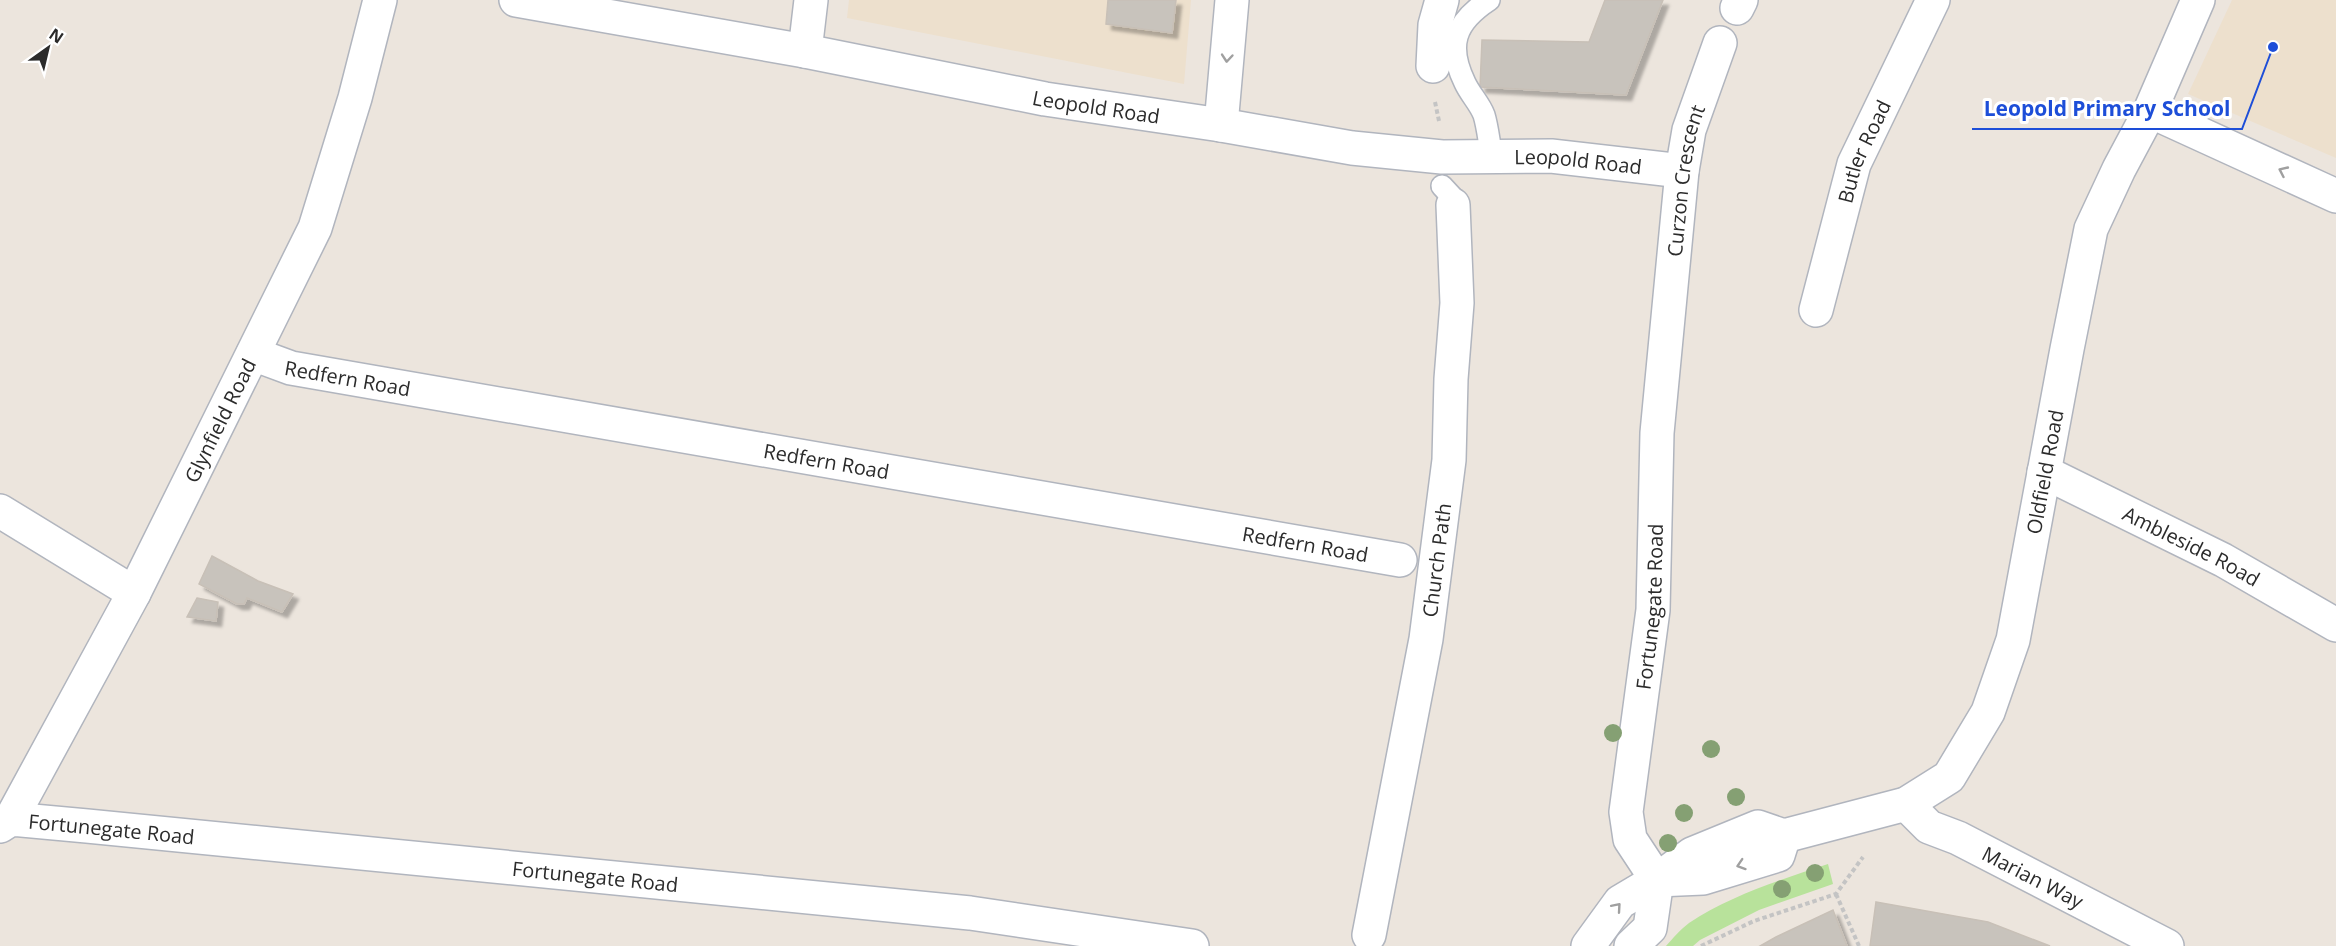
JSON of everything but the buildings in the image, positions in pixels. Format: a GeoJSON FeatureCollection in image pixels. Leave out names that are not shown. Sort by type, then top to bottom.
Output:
{"type":"FeatureCollection","features":[{"type":"Feature","properties":{"kind":"street","name":"Glynfield Road"},"geometry":{"type":"LineString","coordinates":[[5,823],[134,594],[315,228],[355,98],[380,0]]}},
{"type":"Feature","properties":{"kind":"street","name":"Leopold Road"},"geometry":{"type":"LineString","coordinates":[[516,0],[805,51],[1045,99],[1385,152],[1442,157],[1551,156],[1682,171]]}},
{"type":"Feature","properties":{"kind":"street"},"geometry":{"type":"LineString","coordinates":[[805,51],[811,0]]}},
{"type":"Feature","properties":{"kind":"street"},"geometry":{"type":"LineString","coordinates":[[1221,125],[1232,0]]}},
{"type":"Feature","properties":{"kind":"street"},"geometry":{"type":"LineString","coordinates":[[1433,66],[1435,25],[1442,0]]}},
{"type":"Feature","properties":{"kind":"street","name":"Butler Road"},"geometry":{"type":"LineString","coordinates":[[1816,310],[1854,164],[1933,0]]}},
{"type":"Feature","properties":{"kind":"street","name":"Oldfield Road"},"geometry":{"type":"LineString","coordinates":[[1657,880],[1692,854],[1758,827],[1784,836],[1906,804],[1949,777],[1988,712],[2013,640],[2091,229],[2150,111],[2198,0]]}},
{"type":"Feature","properties":{"kind":"street","name":"Curzon Crescent"},"geometry":{"type":"LineString","coordinates":[[1668,322],[1682,171],[1689,130],[1720,43]]}},
{"type":"Feature","properties":{"kind":"street"},"geometry":{"type":"LineString","coordinates":[[2150,111],[2336,196]]}},
{"type":"Feature","properties":{"kind":"street","name":"Church Path"},"geometry":{"type":"LineString","coordinates":[[1369,935],[1426,639],[1449,460],[1451,379],[1457,303],[1447,196]]}},
{"type":"Feature","properties":{"kind":"street","name":"Fortunegate Road"},"geometry":{"type":"LineString","coordinates":[[1657,880],[1629,839],[1626,812],[1653,610],[1657,433],[1668,322]]}},
{"type":"Feature","properties":{"kind":"street","name":"Redfern Road"},"geometry":{"type":"LineString","coordinates":[[253,354],[291,368],[1400,560]]}},
{"type":"Feature","properties":{"kind":"street","name":"Ambleside Road"},"geometry":{"type":"LineString","coordinates":[[2044,472],[2223,560],[2336,625]]}},
{"type":"Feature","properties":{"kind":"street"},"geometry":{"type":"LineString","coordinates":[[0,511],[134,594]]}},
{"type":"Feature","properties":{"kind":"street","name":"Marian Way"},"geometry":{"type":"LineString","coordinates":[[1906,804],[1929,827],[1958,838],[2167,946]]}},
{"type":"Feature","properties":{"kind":"street","name":"Fortunegate Road"},"geometry":{"type":"LineString","coordinates":[[5,823],[970,913],[1192,946]]}},
{"type":"Feature","properties":{"kind":"street"},"geometry":{"type":"LineString","coordinates":[[1588,946],[1620,902],[1657,880]]}},
{"type":"Feature","properties":{"kind":"street"},"geometry":{"type":"LineString","coordinates":[[1631,946],[1650,928],[1657,880]]}},
{"type":"Feature","properties":{"kind":"lane"},"geometry":{"type":"LineString","coordinates":[[1489,0],[1464,23],[1455,43],[1455,57],[1465,84],[1484,115],[1492,157]]}},
{"type":"Feature","properties":{"kind":"lane"},"geometry":{"type":"LineString","coordinates":[[1720,43],[1739,4]]}},
{"type":"Feature","properties":{"kind":"path"},"geometry":{"type":"LineString","coordinates":[[1701,946],[1755,921],[1836,894],[1863,857]]}},
{"type":"Feature","properties":{"kind":"path"},"geometry":{"type":"LineString","coordinates":[[1836,894],[1859,946]]}},
{"type":"Feature","properties":{"kind":"shaded area"},"geometry":{"type":"Polygon","coordinates":[[[849,0],[1191,0],[1184,84],[847,18],[849,0]]]}},
{"type":"Feature","properties":{"kind":"shaded area"},"geometry":{"type":"Polygon","coordinates":[[[2232,0],[2336,0],[2336,158],[2188,94],[2232,0]]]}},
{"type":"Feature","properties":{"kind":"green space"},"geometry":{"type":"Polygon","coordinates":[[[1828,864],[1833,884],[1759,910],[1700,940],[1693,946],[1666,946],[1689,923],[1722,904],[1756,889],[1828,864]]]}},
{"type":"Feature","properties":{"kind":"place","name":"Leopold Primary School"},"geometry":{"type":"Point","coordinates":[2273,47]}}]}
